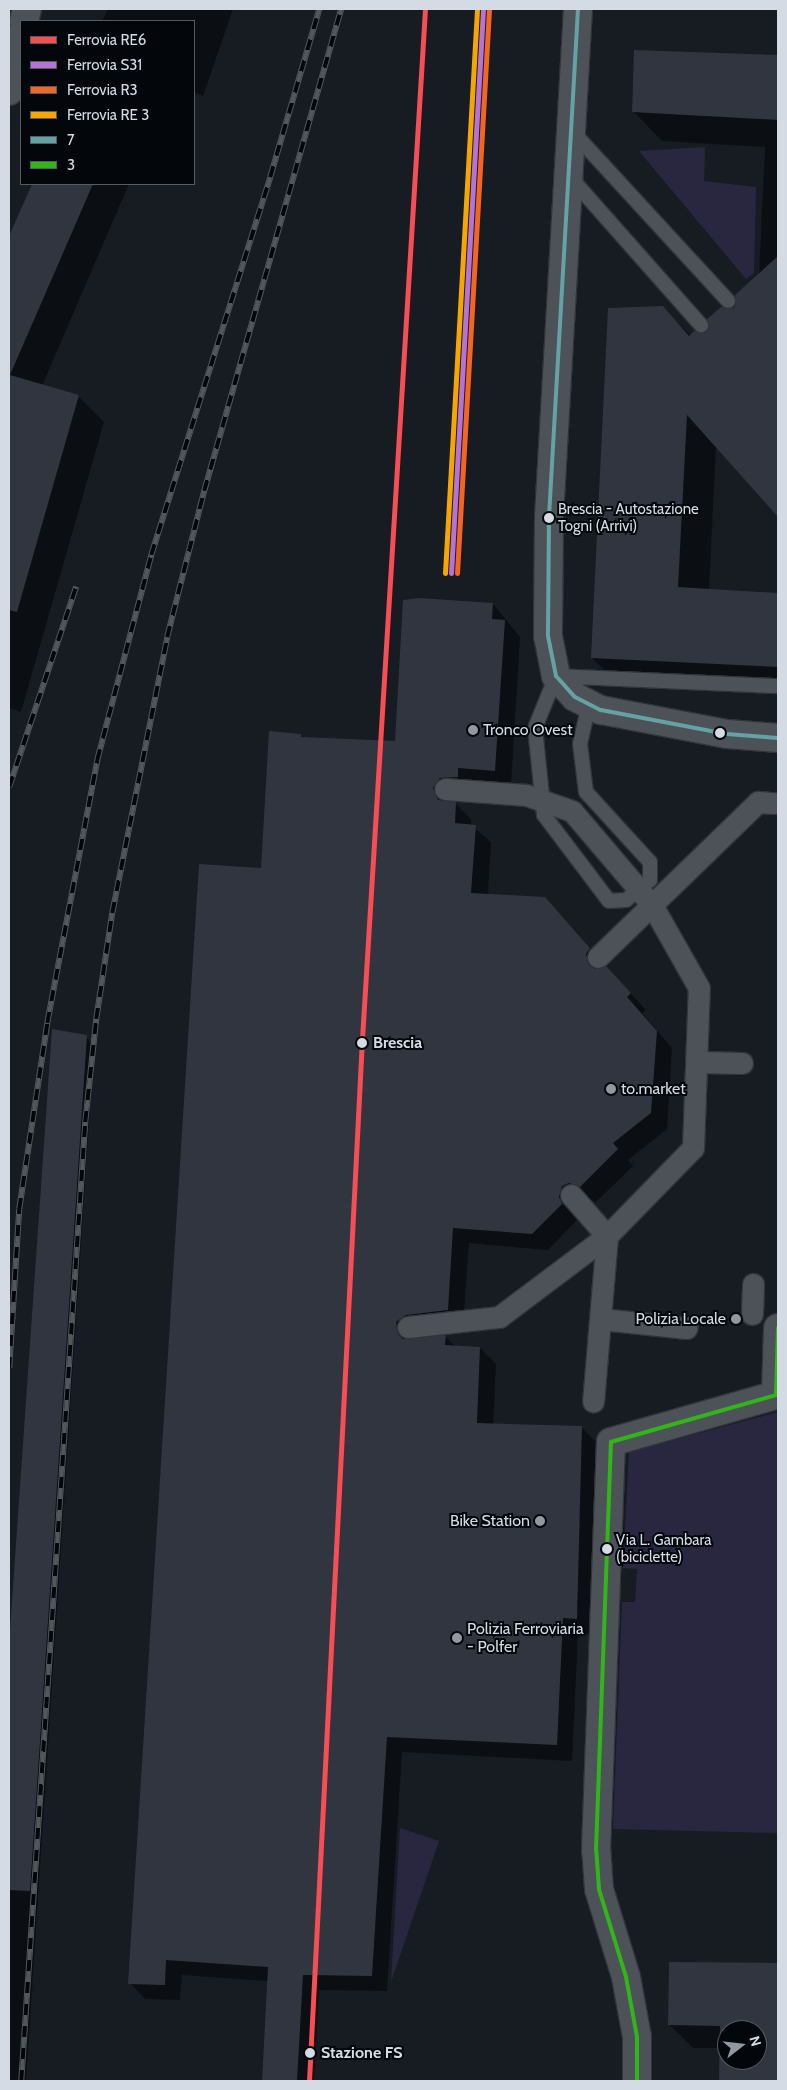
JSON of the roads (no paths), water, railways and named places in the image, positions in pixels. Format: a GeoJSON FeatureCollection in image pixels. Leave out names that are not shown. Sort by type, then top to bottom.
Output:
{"type":"FeatureCollection","features":[{"type":"Feature","properties":{"kind":"street"},"geometry":{"type":"LineString","coordinates":[[579,10],[549,517],[548,636],[556,676],[575,697],[601,710],[727,734],[778,738]]}},
{"type":"Feature","properties":{"kind":"street"},"geometry":{"type":"LineString","coordinates":[[9,91],[19,33]]}},
{"type":"Feature","properties":{"kind":"street"},"geometry":{"type":"LineString","coordinates":[[408,1327],[499,1316],[607,1236],[693,1148],[699,1062],[699,988],[646,898],[572,811],[526,794],[445,789]]}},
{"type":"Feature","properties":{"kind":"street"},"geometry":{"type":"LineString","coordinates":[[598,957],[646,898],[758,802],[774,804]]}},
{"type":"Feature","properties":{"kind":"street"},"geometry":{"type":"LineString","coordinates":[[699,1062],[742,1063]]}},
{"type":"Feature","properties":{"kind":"street"},"geometry":{"type":"LineString","coordinates":[[572,1195],[607,1236],[593,1401]]}},
{"type":"Feature","properties":{"kind":"street"},"geometry":{"type":"LineString","coordinates":[[752,1314],[753,1284]]}},
{"type":"Feature","properties":{"kind":"street"},"geometry":{"type":"LineString","coordinates":[[601,1319],[686,1328]]}},
{"type":"Feature","properties":{"kind":"street"},"geometry":{"type":"LineString","coordinates":[[637,2081],[636,2028],[626,1977],[599,1889],[596,1850],[611,1442],[776,1395],[778,1328]]}},
{"type":"Feature","properties":{"kind":"lane"},"geometry":{"type":"LineString","coordinates":[[571,129],[728,301]]}},
{"type":"Feature","properties":{"kind":"lane"},"geometry":{"type":"LineString","coordinates":[[569,176],[701,325]]}},
{"type":"Feature","properties":{"kind":"lane"},"geometry":{"type":"LineString","coordinates":[[589,704],[580,744],[586,792],[650,862],[650,880],[646,898],[626,900],[608,901],[544,815],[535,728],[556,676],[778,686]]}},
{"type":"Feature","properties":{"kind":"railway"},"geometry":{"type":"LineString","coordinates":[[9,1368],[19,1209],[47,1023],[97,760],[151,555],[270,177],[319,9]]}},
{"type":"Feature","properties":{"kind":"railway"},"geometry":{"type":"LineString","coordinates":[[21,2081],[85,1122],[96,1019],[112,913],[167,637],[204,491],[341,9]]}},
{"type":"Feature","properties":{"kind":"railway"},"geometry":{"type":"LineString","coordinates":[[9,787],[76,587]]}},
{"type":"Feature","properties":{"kind":"rail line","name":"RE6"},"geometry":{"type":"LineString","coordinates":[[309,2081],[362,1039],[425,9]]}},
{"type":"Feature","properties":{"kind":"rail line","name":"S31"},"geometry":{"type":"LineString","coordinates":[[451,573],[483,9]]}},
{"type":"Feature","properties":{"kind":"rail line","name":"R3"},"geometry":{"type":"LineString","coordinates":[[457,573],[489,9]]}},
{"type":"Feature","properties":{"kind":"place","name":"Brescia - Autostazione Togni (Arrivi)"},"geometry":{"type":"Point","coordinates":[549,518]}},
{"type":"Feature","properties":{"kind":"place","name":"Tronco Ovest"},"geometry":{"type":"Point","coordinates":[473,730]}},
{"type":"Feature","properties":{"kind":"place","name":"Brescia"},"geometry":{"type":"Point","coordinates":[362,1043]}},
{"type":"Feature","properties":{"kind":"place","name":"to.market"},"geometry":{"type":"Point","coordinates":[611,1089]}},
{"type":"Feature","properties":{"kind":"place","name":"Polizia Locale"},"geometry":{"type":"Point","coordinates":[736,1319]}},
{"type":"Feature","properties":{"kind":"place","name":"Bike Station"},"geometry":{"type":"Point","coordinates":[540,1521]}},
{"type":"Feature","properties":{"kind":"place","name":"Via L. Gambara (biciclette)"},"geometry":{"type":"Point","coordinates":[607,1549]}},
{"type":"Feature","properties":{"kind":"place","name":"Polizia Ferroviaria - Polfer"},"geometry":{"type":"Point","coordinates":[457,1638]}},
{"type":"Feature","properties":{"kind":"place","name":"Stazione FS"},"geometry":{"type":"Point","coordinates":[310,2053]}}]}
